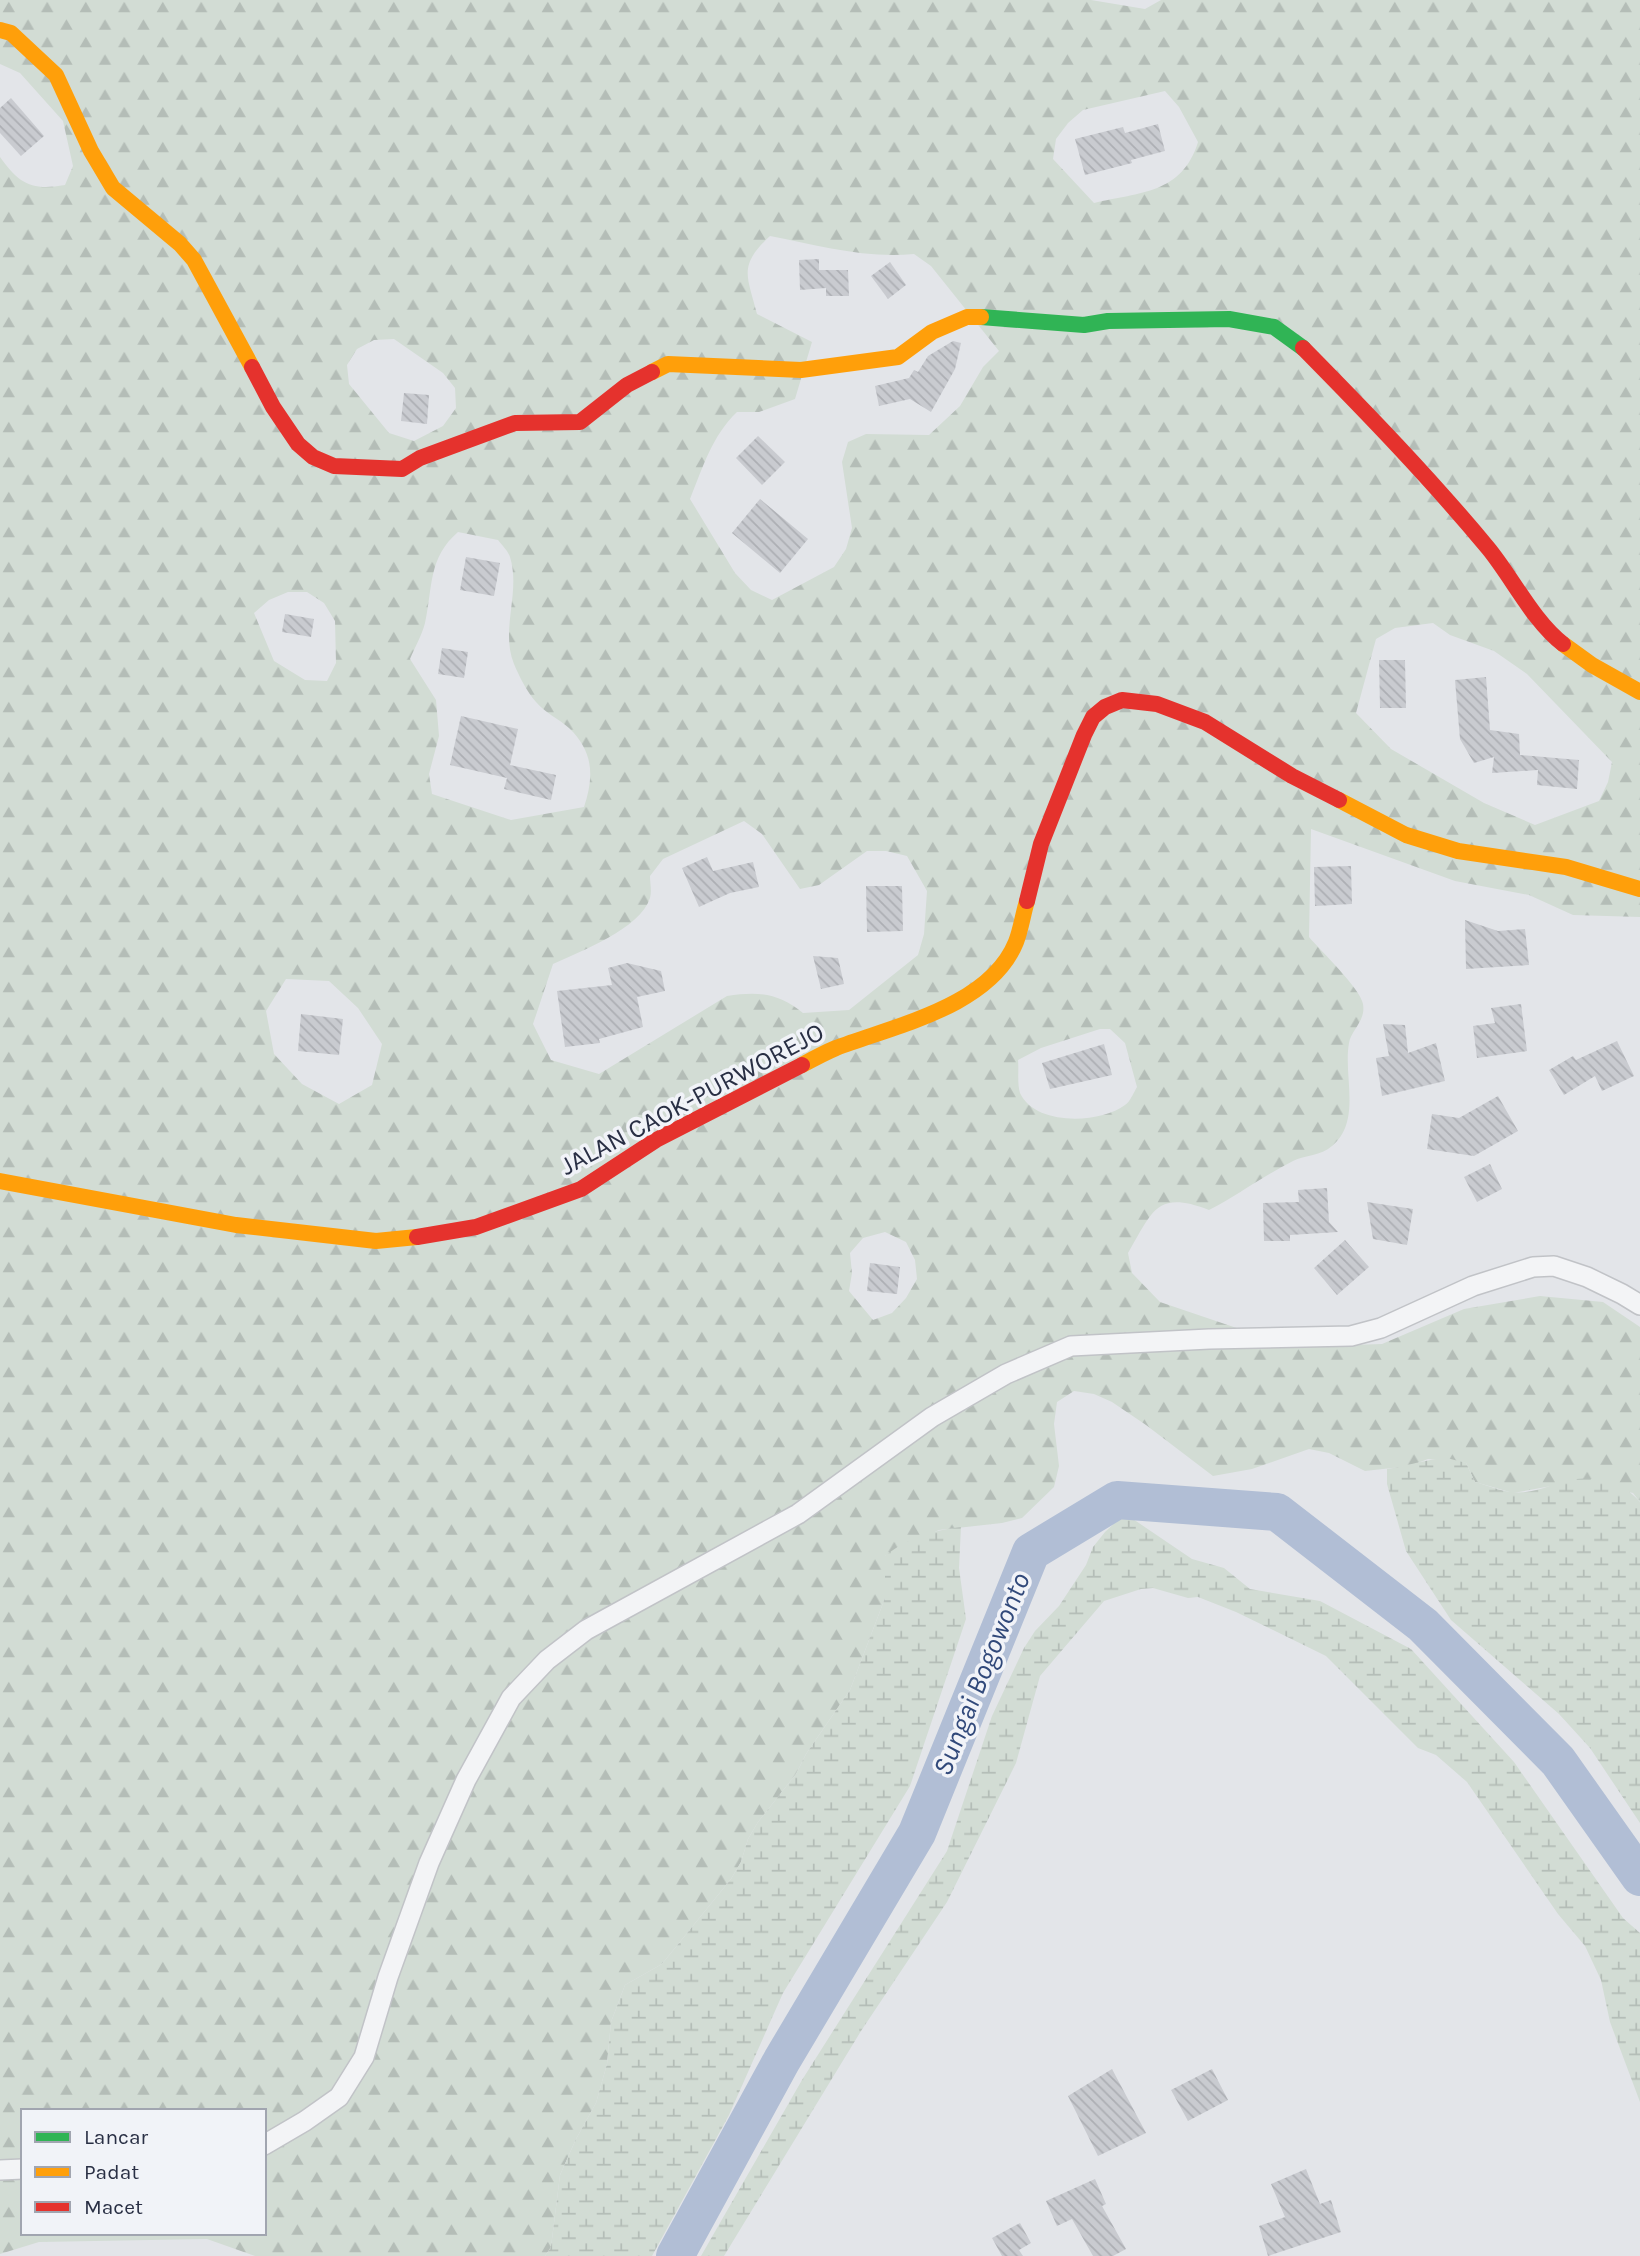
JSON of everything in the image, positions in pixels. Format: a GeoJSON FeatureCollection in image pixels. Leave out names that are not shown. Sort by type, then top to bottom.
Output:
{"type":"FeatureCollection","features":[{"type":"Feature","properties":{"kind":"street"},"geometry":{"type":"LineString","coordinates":[[0,30],[11,33],[56,75],[91,151],[113,188],[180,244],[194,260],[273,407],[298,444],[313,457],[334,466],[402,469],[420,458],[515,423],[580,422],[627,385],[668,364],[801,370],[898,357],[932,332],[967,317],[1084,325],[1108,321],[1229,319],[1274,327],[1296,341],[1376,422],[1489,549],[1525,601],[1559,641],[1592,665],[1640,692]]}},
{"type":"Feature","properties":{"kind":"street","name":"JALAN CAOK-PURWOREJO"},"geometry":{"type":"LineString","coordinates":[[0,1181],[236,1225],[376,1241],[422,1237],[476,1227],[582,1189],[656,1140],[833,1049],[925,1017],[970,993],[986,981],[1006,960],[1016,942],[1041,844],[1084,735],[1093,717],[1122,700],[1157,704],[1205,722],[1292,776],[1406,835],[1458,851],[1566,867],[1640,889]]}},
{"type":"Feature","properties":{"kind":"street"},"geometry":{"type":"LineString","coordinates":[[266,2144],[305,2122],[339,2097],[364,2057],[388,1977],[429,1863],[466,1780],[511,1698],[547,1660],[586,1630],[798,1514],[932,1418],[1006,1374],[1071,1346],[1350,1336],[1381,1328],[1473,1286],[1533,1267],[1554,1266],[1587,1276],[1640,1306]]}},
{"type":"Feature","properties":{"kind":"street"},"geometry":{"type":"LineString","coordinates":[[0,2170],[21,2169]]}},
{"type":"Feature","properties":{"kind":"green space"},"geometry":{"type":"Polygon","coordinates":[[[0,0],[1091,0],[1145,9],[1161,0],[1640,0],[1640,917],[1573,915],[1529,895],[1455,881],[1311,829],[1309,937],[1348,979],[1363,1004],[1362,1015],[1349,1043],[1349,1111],[1341,1136],[1328,1149],[1293,1161],[1209,1210],[1178,1202],[1158,1208],[1128,1253],[1132,1273],[1160,1302],[1293,1347],[1382,1344],[1464,1309],[1540,1296],[1603,1302],[1640,1327],[1640,1502],[1633,1493],[1577,1479],[1513,1493],[1475,1482],[1466,1463],[1428,1459],[1410,1466],[1365,1471],[1329,1453],[1309,1449],[1252,1469],[1213,1476],[1112,1402],[1094,1394],[1074,1391],[1057,1402],[1054,1424],[1059,1466],[1054,1487],[1022,1518],[939,1530],[885,1556],[885,1598],[850,1690],[806,1754],[796,1774],[758,1822],[731,1879],[662,1964],[625,1985],[611,2022],[607,2064],[596,2103],[560,2175],[551,2247],[545,2256],[255,2256],[207,2239],[39,2242],[0,2254],[0,157],[20,179],[35,186],[65,185],[73,166],[63,121],[20,73],[0,64],[0,0]],[[1165,91],[1083,110],[1068,123],[1056,139],[1053,159],[1094,203],[1143,193],[1170,181],[1191,159],[1198,142],[1179,107],[1165,91]],[[770,236],[753,255],[749,264],[748,280],[757,314],[812,342],[795,399],[759,412],[737,412],[715,442],[690,499],[735,573],[751,590],[772,600],[834,567],[846,549],[852,528],[842,462],[848,442],[866,434],[929,435],[960,406],[983,367],[999,351],[931,266],[914,254],[860,253],[770,236]],[[394,339],[374,340],[357,349],[347,365],[349,384],[389,433],[414,441],[443,426],[456,408],[455,388],[443,373],[394,339]],[[458,532],[448,542],[436,562],[424,628],[410,659],[436,700],[439,736],[429,774],[432,794],[511,820],[584,807],[590,765],[583,746],[569,728],[543,709],[529,694],[510,651],[513,570],[508,553],[498,540],[458,532]],[[288,592],[269,600],[254,613],[274,661],[305,680],[327,681],[336,663],[335,621],[324,603],[307,592],[288,592]],[[1433,623],[1395,628],[1376,639],[1356,713],[1391,749],[1484,803],[1535,825],[1599,801],[1608,782],[1612,762],[1527,674],[1494,651],[1450,635],[1433,623]],[[744,821],[663,859],[650,876],[650,898],[635,920],[608,938],[553,964],[533,1024],[551,1060],[599,1074],[727,996],[768,995],[785,1001],[803,1013],[849,1010],[918,955],[924,934],[927,891],[907,856],[886,851],[867,851],[819,885],[800,889],[762,834],[744,821]],[[286,979],[266,1011],[274,1054],[302,1084],[339,1104],[372,1085],[382,1044],[358,1008],[329,981],[286,979]],[[1100,1029],[1041,1048],[1018,1060],[1020,1093],[1028,1104],[1053,1116],[1069,1119],[1100,1116],[1127,1104],[1137,1087],[1125,1043],[1110,1029],[1100,1029]],[[885,1232],[863,1238],[850,1253],[852,1273],[849,1291],[873,1320],[892,1313],[906,1298],[917,1279],[915,1260],[906,1242],[885,1232]]]}},
{"type":"Feature","properties":{"kind":"green space"},"geometry":{"type":"Polygon","coordinates":[[[1447,1458],[1466,1463],[1475,1482],[1503,1490],[1528,1492],[1576,1479],[1593,1479],[1619,1486],[1640,1502],[1640,1823],[1590,1748],[1559,1714],[1451,1620],[1406,1551],[1387,1484],[1387,1469],[1447,1458]]]}},
{"type":"Feature","properties":{"kind":"green space"},"geometry":{"type":"Polygon","coordinates":[[[1130,1517],[1192,1559],[1224,1568],[1250,1589],[1320,1601],[1411,1649],[1514,1762],[1623,1918],[1640,1933],[1640,2102],[1610,2022],[1601,1980],[1585,1946],[1558,1914],[1467,1782],[1436,1755],[1418,1748],[1326,1656],[1236,1612],[1198,1597],[1188,1598],[1153,1588],[1141,1589],[1104,1601],[1040,1676],[1016,1763],[947,1902],[861,2031],[724,2256],[701,2256],[802,2080],[947,1851],[992,1716],[1024,1648],[1035,1631],[1059,1606],[1086,1565],[1093,1547],[1105,1532],[1120,1518],[1130,1517]]]}},
{"type":"Feature","properties":{"kind":"green space"},"geometry":{"type":"Polygon","coordinates":[[[961,1527],[959,1568],[966,1619],[910,1786],[783,1993],[729,2115],[652,2256],[545,2256],[551,2247],[560,2175],[596,2103],[607,2064],[611,2022],[625,1985],[662,1964],[731,1879],[758,1822],[796,1774],[806,1754],[850,1690],[885,1598],[885,1556],[921,1536],[961,1527]]]}},
{"type":"Feature","properties":{"kind":"building"},"geometry":{"type":"Polygon","coordinates":[[[11,98],[44,136],[21,156],[0,133],[0,108],[11,98]]]}},
{"type":"Feature","properties":{"kind":"building"},"geometry":{"type":"Polygon","coordinates":[[[1158,124],[1165,151],[1085,175],[1075,139],[1123,127],[1125,133],[1158,124]]]}},
{"type":"Feature","properties":{"kind":"building"},"geometry":{"type":"Polygon","coordinates":[[[819,259],[819,270],[848,270],[849,296],[826,296],[826,288],[800,290],[799,260],[819,259]]]}},
{"type":"Feature","properties":{"kind":"building"},"geometry":{"type":"Polygon","coordinates":[[[890,262],[906,285],[888,299],[871,276],[890,262]]]}},
{"type":"Feature","properties":{"kind":"building"},"geometry":{"type":"Polygon","coordinates":[[[953,341],[961,343],[955,369],[931,412],[910,399],[879,406],[875,386],[909,378],[914,370],[918,372],[928,356],[953,341]]]}},
{"type":"Feature","properties":{"kind":"building"},"geometry":{"type":"Polygon","coordinates":[[[404,393],[429,395],[427,424],[401,421],[404,393]]]}},
{"type":"Feature","properties":{"kind":"building"},"geometry":{"type":"Polygon","coordinates":[[[758,436],[785,462],[762,485],[736,458],[758,436]]]}},
{"type":"Feature","properties":{"kind":"building"},"geometry":{"type":"Polygon","coordinates":[[[760,499],[808,539],[780,573],[732,533],[760,499]]]}},
{"type":"Feature","properties":{"kind":"building"},"geometry":{"type":"Polygon","coordinates":[[[466,557],[500,563],[494,596],[460,590],[466,557]]]}},
{"type":"Feature","properties":{"kind":"building"},"geometry":{"type":"Polygon","coordinates":[[[285,614],[314,619],[311,637],[282,632],[285,614]]]}},
{"type":"Feature","properties":{"kind":"building"},"geometry":{"type":"Polygon","coordinates":[[[442,648],[468,652],[464,678],[438,674],[442,648]]]}},
{"type":"Feature","properties":{"kind":"building"},"geometry":{"type":"Polygon","coordinates":[[[1379,660],[1405,660],[1406,708],[1380,708],[1379,660]]]}},
{"type":"Feature","properties":{"kind":"building"},"geometry":{"type":"Polygon","coordinates":[[[1486,677],[1490,730],[1519,734],[1520,755],[1579,760],[1577,789],[1537,785],[1538,770],[1492,773],[1494,757],[1474,763],[1460,739],[1455,680],[1486,677]]]}},
{"type":"Feature","properties":{"kind":"building"},"geometry":{"type":"Polygon","coordinates":[[[461,716],[518,729],[510,765],[556,775],[551,800],[504,789],[507,778],[450,765],[461,716]]]}},
{"type":"Feature","properties":{"kind":"building"},"geometry":{"type":"Polygon","coordinates":[[[707,857],[713,871],[753,862],[759,887],[730,893],[699,907],[682,868],[707,857]]]}},
{"type":"Feature","properties":{"kind":"building"},"geometry":{"type":"Polygon","coordinates":[[[1351,866],[1352,904],[1315,906],[1314,867],[1351,866]]]}},
{"type":"Feature","properties":{"kind":"building"},"geometry":{"type":"Polygon","coordinates":[[[866,886],[902,886],[903,931],[867,932],[866,886]]]}},
{"type":"Feature","properties":{"kind":"building"},"geometry":{"type":"Polygon","coordinates":[[[1465,920],[1498,931],[1525,929],[1529,965],[1466,969],[1465,920]]]}},
{"type":"Feature","properties":{"kind":"building"},"geometry":{"type":"Polygon","coordinates":[[[813,956],[838,958],[844,984],[821,989],[813,956]]]}},
{"type":"Feature","properties":{"kind":"building"},"geometry":{"type":"Polygon","coordinates":[[[627,963],[661,971],[665,991],[637,997],[643,1027],[599,1039],[600,1043],[565,1047],[557,991],[612,985],[608,968],[627,963]]]}},
{"type":"Feature","properties":{"kind":"building"},"geometry":{"type":"Polygon","coordinates":[[[1521,1004],[1527,1051],[1477,1058],[1473,1026],[1495,1023],[1491,1008],[1521,1004]]]}},
{"type":"Feature","properties":{"kind":"building"},"geometry":{"type":"Polygon","coordinates":[[[301,1014],[343,1019],[339,1055],[298,1051],[301,1014]]]}},
{"type":"Feature","properties":{"kind":"building"},"geometry":{"type":"Polygon","coordinates":[[[1383,1024],[1405,1025],[1408,1053],[1436,1043],[1445,1081],[1382,1096],[1376,1058],[1389,1056],[1383,1024]]]}},
{"type":"Feature","properties":{"kind":"building"},"geometry":{"type":"Polygon","coordinates":[[[1617,1041],[1634,1076],[1602,1091],[1595,1076],[1564,1095],[1549,1070],[1573,1056],[1576,1060],[1617,1041]]]}},
{"type":"Feature","properties":{"kind":"building"},"geometry":{"type":"Polygon","coordinates":[[[1104,1044],[1112,1075],[1050,1089],[1042,1063],[1104,1044]]]}},
{"type":"Feature","properties":{"kind":"building"},"geometry":{"type":"Polygon","coordinates":[[[1498,1096],[1518,1131],[1474,1156],[1427,1149],[1432,1114],[1459,1118],[1498,1096]]]}},
{"type":"Feature","properties":{"kind":"building"},"geometry":{"type":"Polygon","coordinates":[[[1490,1164],[1502,1189],[1477,1202],[1464,1177],[1490,1164]]]}},
{"type":"Feature","properties":{"kind":"building"},"geometry":{"type":"Polygon","coordinates":[[[1327,1188],[1329,1222],[1338,1232],[1290,1235],[1290,1241],[1264,1241],[1263,1203],[1299,1202],[1298,1190],[1327,1188]]]}},
{"type":"Feature","properties":{"kind":"building"},"geometry":{"type":"Polygon","coordinates":[[[1367,1202],[1413,1209],[1407,1245],[1373,1239],[1367,1202]]]}},
{"type":"Feature","properties":{"kind":"building"},"geometry":{"type":"Polygon","coordinates":[[[1345,1240],[1369,1267],[1337,1295],[1314,1268],[1345,1240]]]}},
{"type":"Feature","properties":{"kind":"building"},"geometry":{"type":"Polygon","coordinates":[[[870,1263],[900,1267],[897,1294],[867,1291],[870,1263]]]}},
{"type":"Feature","properties":{"kind":"building"},"geometry":{"type":"Polygon","coordinates":[[[1112,2069],[1146,2133],[1098,2156],[1068,2096],[1112,2069]]]}},
{"type":"Feature","properties":{"kind":"building"},"geometry":{"type":"Polygon","coordinates":[[[1212,2069],[1228,2100],[1188,2121],[1171,2090],[1212,2069]]]}},
{"type":"Feature","properties":{"kind":"building"},"geometry":{"type":"Polygon","coordinates":[[[1306,2169],[1320,2204],[1331,2200],[1341,2232],[1268,2256],[1259,2226],[1285,2217],[1271,2184],[1306,2169]]]}},
{"type":"Feature","properties":{"kind":"building"},"geometry":{"type":"Polygon","coordinates":[[[1095,2179],[1106,2204],[1102,2206],[1126,2249],[1113,2256],[1093,2256],[1072,2219],[1057,2226],[1046,2201],[1095,2179]]]}},
{"type":"Feature","properties":{"kind":"building"},"geometry":{"type":"Polygon","coordinates":[[[1020,2223],[1031,2243],[1019,2250],[1023,2256],[1002,2256],[992,2238],[1020,2223]]]}},
{"type":"Feature","properties":{"kind":"waterway","name":"Sungai Bogowonto"},"geometry":{"type":"LineString","coordinates":[[675,2256],[782,2060],[917,1833],[1031,1552],[1117,1500],[1277,1512],[1423,1625],[1558,1761],[1640,1877]]}},
{"type":"Feature","properties":{"kind":"traffic: fast"},"geometry":{"type":"LineString","coordinates":[[981,317],[1084,325],[1108,321],[1229,319],[1274,327],[1303,348]]}},
{"type":"Feature","properties":{"kind":"traffic: slow"},"geometry":{"type":"LineString","coordinates":[[0,30],[11,33],[56,75],[91,151],[113,188],[180,244],[194,260],[252,367]]}},
{"type":"Feature","properties":{"kind":"traffic: slow"},"geometry":{"type":"LineString","coordinates":[[652,372],[668,364],[801,370],[898,357],[932,332],[967,317],[981,317]]}},
{"type":"Feature","properties":{"kind":"traffic: slow"},"geometry":{"type":"LineString","coordinates":[[1563,644],[1592,665],[1640,692]]}},
{"type":"Feature","properties":{"kind":"traffic: slow"},"geometry":{"type":"LineString","coordinates":[[1339,800],[1406,835],[1458,851],[1566,867],[1640,889]]}},
{"type":"Feature","properties":{"kind":"traffic: slow"},"geometry":{"type":"LineString","coordinates":[[802,1065],[836,1048],[938,1011],[985,983],[1003,964],[1016,942],[1027,901]]}},
{"type":"Feature","properties":{"kind":"traffic: slow"},"geometry":{"type":"LineString","coordinates":[[0,1181],[236,1225],[376,1241],[417,1237]]}},
{"type":"Feature","properties":{"kind":"traffic: jam"},"geometry":{"type":"LineString","coordinates":[[1303,348],[1444,496],[1488,548],[1532,611],[1563,644]]}},
{"type":"Feature","properties":{"kind":"traffic: jam"},"geometry":{"type":"LineString","coordinates":[[252,367],[273,407],[298,444],[313,457],[334,466],[402,469],[420,458],[515,423],[580,422],[627,385],[652,372]]}},
{"type":"Feature","properties":{"kind":"traffic: jam"},"geometry":{"type":"LineString","coordinates":[[1027,901],[1041,844],[1084,735],[1093,717],[1105,707],[1122,700],[1157,704],[1205,722],[1292,776],[1339,800]]}},
{"type":"Feature","properties":{"kind":"traffic: jam"},"geometry":{"type":"LineString","coordinates":[[417,1237],[476,1227],[581,1189],[656,1140],[802,1065]]}}]}
